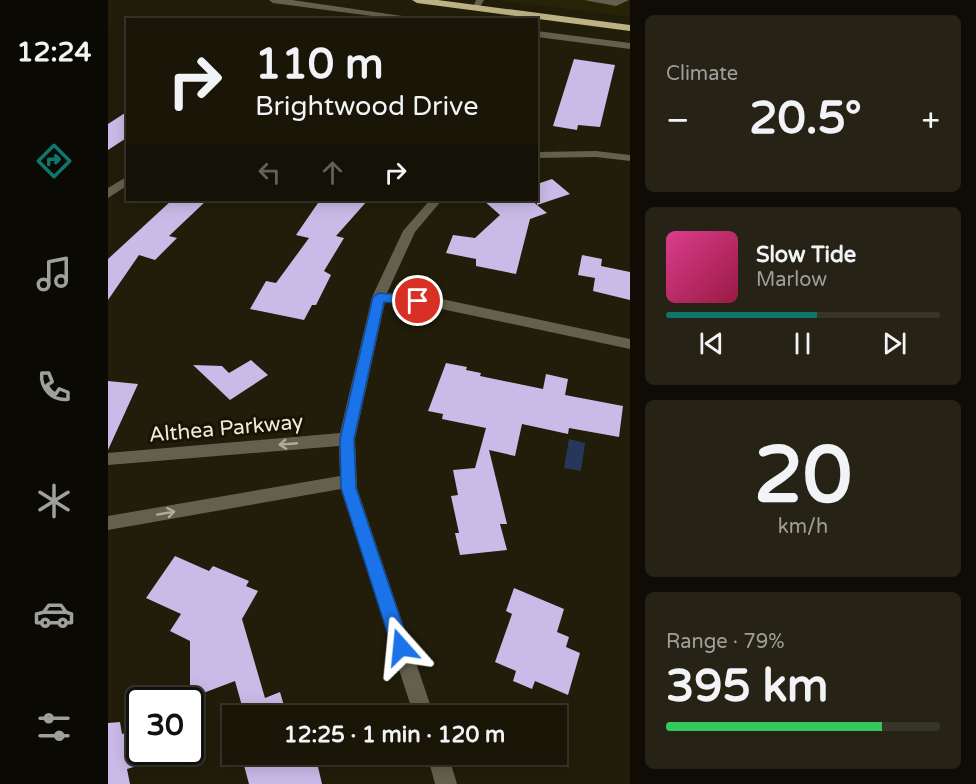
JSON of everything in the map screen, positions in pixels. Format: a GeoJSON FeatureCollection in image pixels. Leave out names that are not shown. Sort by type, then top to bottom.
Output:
{"type":"FeatureCollection","features":[{"type":"Feature","properties":{"kind":"highway"},"geometry":{"type":"LineString","coordinates":[[417,0],[477,4],[630,28]]}},
{"type":"Feature","properties":{"kind":"street"},"geometry":{"type":"LineString","coordinates":[[273,0],[411,18]]}},
{"type":"Feature","properties":{"kind":"street"},"geometry":{"type":"LineString","coordinates":[[325,18],[334,8]]}},
{"type":"Feature","properties":{"kind":"street"},"geometry":{"type":"LineString","coordinates":[[538,34],[630,46]]}},
{"type":"Feature","properties":{"kind":"street"},"geometry":{"type":"LineString","coordinates":[[538,155],[596,154],[630,158]]}},
{"type":"Feature","properties":{"kind":"street"},"geometry":{"type":"LineString","coordinates":[[108,194],[126,180]]}},
{"type":"Feature","properties":{"kind":"street"},"geometry":{"type":"LineString","coordinates":[[420,705],[348,481],[347,439],[379,297],[409,231],[435,201]]}},
{"type":"Feature","properties":{"kind":"street"},"geometry":{"type":"LineString","coordinates":[[379,297],[437,303],[630,344]]}},
{"type":"Feature","properties":{"kind":"street","name":"Althea Parkway"},"geometry":{"type":"LineString","coordinates":[[108,459],[347,439]]}},
{"type":"Feature","properties":{"kind":"street"},"geometry":{"type":"LineString","coordinates":[[108,523],[348,481]]}},
{"type":"Feature","properties":{"kind":"street"},"geometry":{"type":"LineString","coordinates":[[440,765],[446,784]]}},
{"type":"Feature","properties":{"kind":"lane"},"geometry":{"type":"LineString","coordinates":[[588,0],[616,4],[625,0]]}},
{"type":"Feature","properties":{"kind":"shaded area"},"geometry":{"type":"Polygon","coordinates":[[[496,0],[629,0],[629,17],[617,15],[496,0]]]}},
{"type":"Feature","properties":{"kind":"water"},"geometry":{"type":"Polygon","coordinates":[[[569,439],[585,443],[581,471],[564,468],[569,439]]]}},
{"type":"Feature","properties":{"kind":"building"},"geometry":{"type":"Polygon","coordinates":[[[574,59],[615,65],[600,127],[578,125],[577,130],[553,126],[574,59]]]}},
{"type":"Feature","properties":{"kind":"building"},"geometry":{"type":"Polygon","coordinates":[[[126,112],[126,138],[108,150],[108,124],[126,112]]]}},
{"type":"Feature","properties":{"kind":"building"},"geometry":{"type":"Polygon","coordinates":[[[552,179],[570,194],[537,205],[538,184],[552,179]]]}},
{"type":"Feature","properties":{"kind":"building"},"geometry":{"type":"Polygon","coordinates":[[[171,201],[206,201],[169,236],[177,238],[155,260],[139,255],[108,300],[108,259],[171,201]]]}},
{"type":"Feature","properties":{"kind":"building"},"geometry":{"type":"Polygon","coordinates":[[[319,201],[367,201],[336,236],[344,238],[324,271],[331,275],[316,305],[312,305],[304,320],[250,309],[266,281],[276,283],[309,238],[296,235],[319,201]]]}},
{"type":"Feature","properties":{"kind":"building"},"geometry":{"type":"Polygon","coordinates":[[[484,201],[532,201],[547,213],[530,219],[516,274],[476,266],[476,259],[446,253],[453,235],[475,238],[500,215],[484,201]]]}},
{"type":"Feature","properties":{"kind":"building"},"geometry":{"type":"Polygon","coordinates":[[[582,255],[602,259],[601,266],[630,272],[630,300],[593,291],[595,278],[578,275],[582,255]]]}},
{"type":"Feature","properties":{"kind":"building"},"geometry":{"type":"Polygon","coordinates":[[[251,360],[268,375],[230,400],[193,365],[222,366],[229,373],[251,360]]]}},
{"type":"Feature","properties":{"kind":"building"},"geometry":{"type":"Polygon","coordinates":[[[446,363],[467,367],[466,370],[481,373],[480,376],[543,389],[546,374],[568,379],[565,395],[623,406],[619,437],[569,428],[568,434],[522,424],[515,456],[489,450],[507,524],[500,524],[507,550],[460,555],[455,533],[459,533],[451,496],[458,495],[453,470],[475,468],[486,428],[442,419],[443,414],[428,411],[446,363]]]}},
{"type":"Feature","properties":{"kind":"building"},"geometry":{"type":"Polygon","coordinates":[[[108,381],[138,384],[108,450],[108,381]]]}},
{"type":"Feature","properties":{"kind":"building"},"geometry":{"type":"Polygon","coordinates":[[[175,556],[209,571],[213,566],[249,581],[246,586],[258,591],[242,619],[265,698],[280,692],[284,705],[242,705],[235,681],[204,693],[204,687],[190,687],[190,641],[170,631],[181,614],[146,598],[175,556]]]}},
{"type":"Feature","properties":{"kind":"building"},"geometry":{"type":"Polygon","coordinates":[[[514,588],[564,609],[557,632],[569,637],[566,647],[580,653],[568,695],[535,681],[532,689],[513,681],[516,671],[495,662],[512,614],[506,611],[514,588]]]}},
{"type":"Feature","properties":{"kind":"building"},"geometry":{"type":"Polygon","coordinates":[[[120,722],[122,734],[126,733],[126,765],[140,765],[127,769],[130,784],[108,784],[108,723],[120,722]]]}},
{"type":"Feature","properties":{"kind":"building"},"geometry":{"type":"Polygon","coordinates":[[[244,765],[318,765],[322,784],[249,784],[244,765]]]}},
{"type":"Feature","properties":{"kind":"route"},"geometry":{"type":"LineString","coordinates":[[401,647],[349,488],[347,439],[379,297],[418,301]]}}]}
